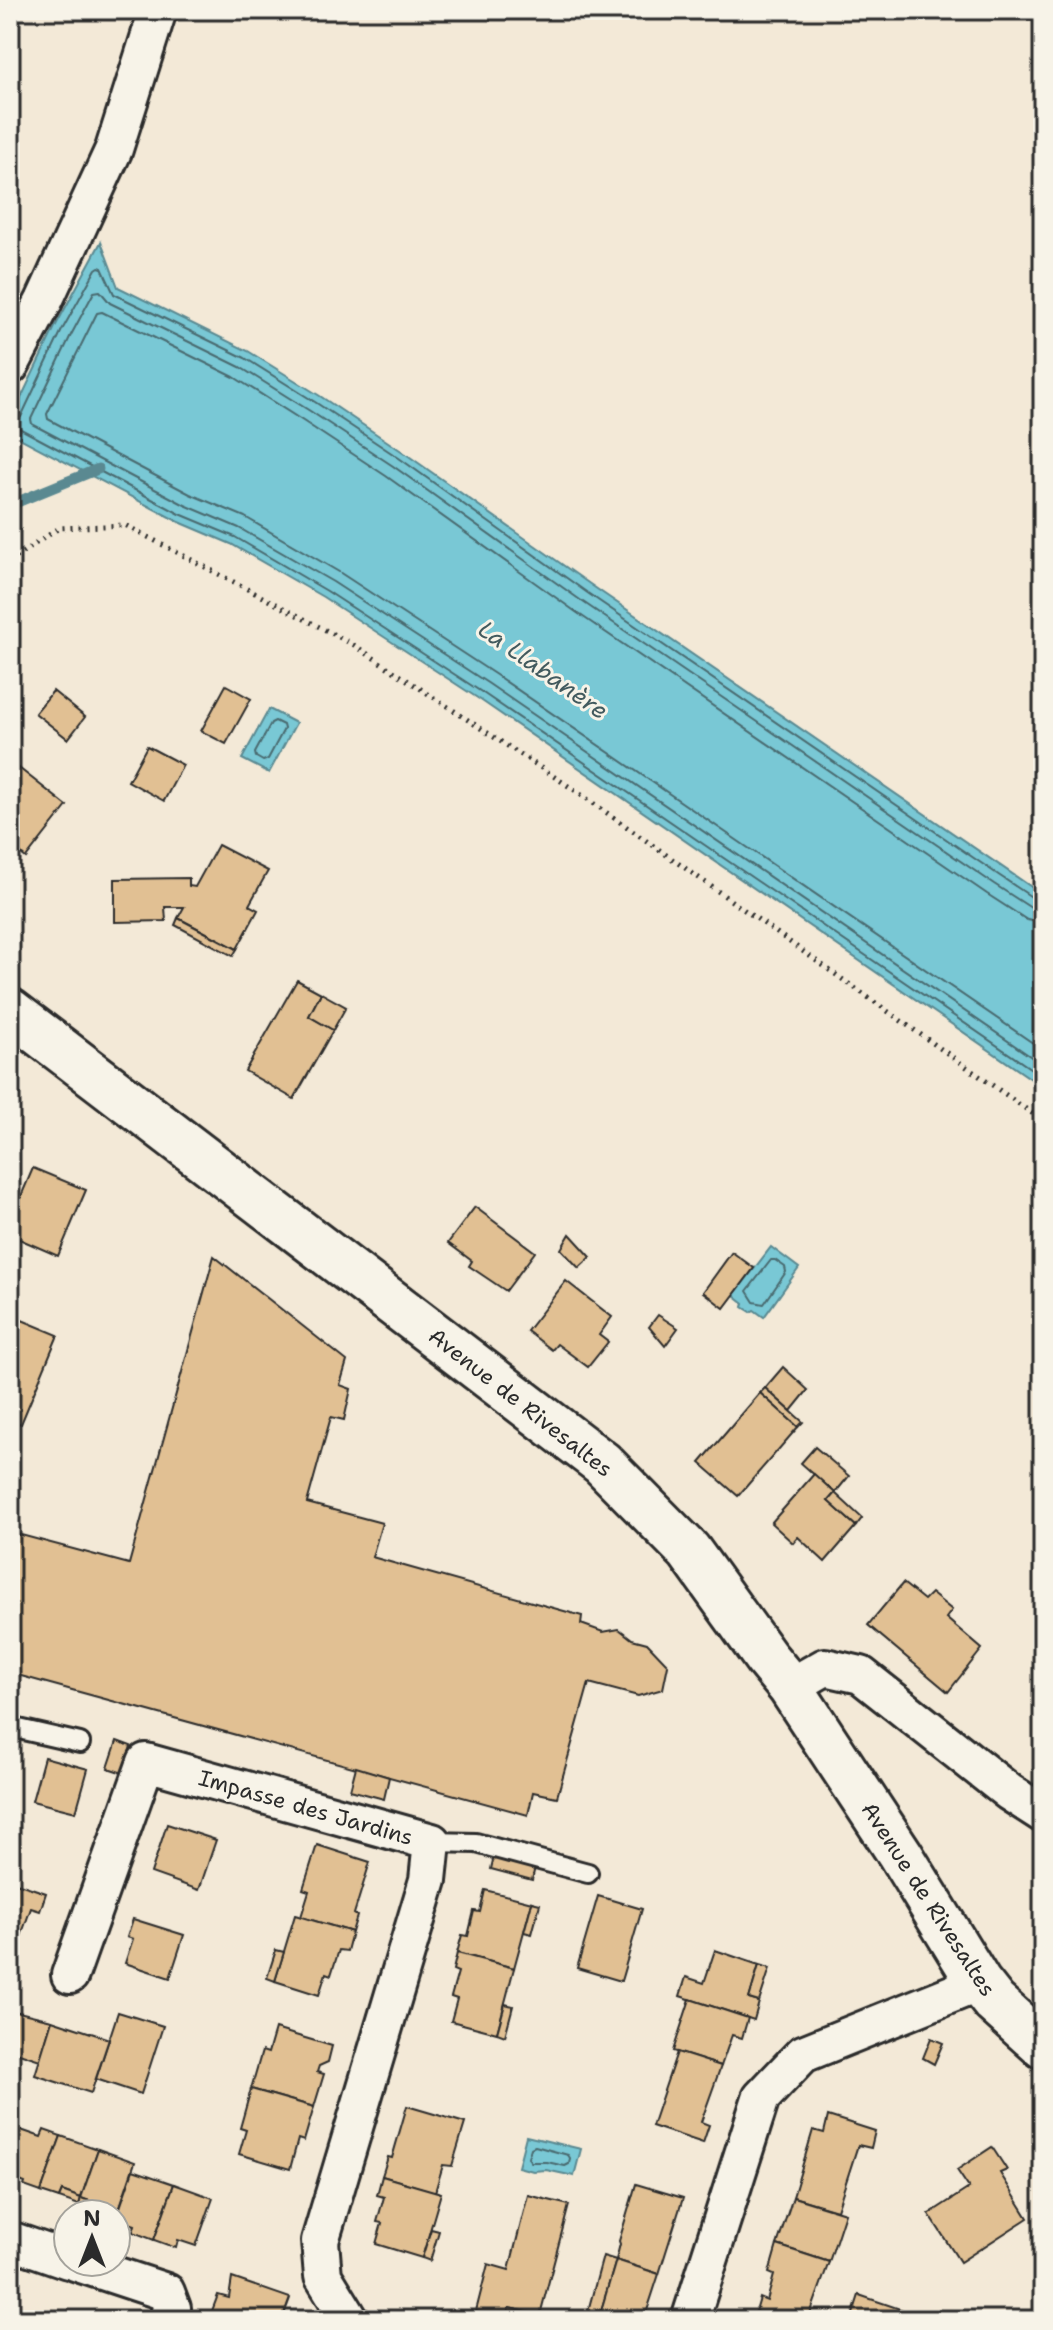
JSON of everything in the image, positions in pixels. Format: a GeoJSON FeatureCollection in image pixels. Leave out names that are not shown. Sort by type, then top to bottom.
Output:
{"type":"FeatureCollection","features":[{"type":"Feature","properties":{"kind":"main road","name":"Avenue de Rivesaltes"},"geometry":{"type":"LineString","coordinates":[[13,1026],[602,1463],[689,1551],[790,1687],[900,1854],[979,1983],[994,2002],[1043,2046]]}},
{"type":"Feature","properties":{"kind":"street"},"geometry":{"type":"LineString","coordinates":[[10,366],[44,301],[114,149],[158,10]]}},
{"type":"Feature","properties":{"kind":"street"},"geometry":{"type":"LineString","coordinates":[[790,1687],[825,1667],[861,1675],[1009,1792],[1043,1814]]}},
{"type":"Feature","properties":{"kind":"street","name":"Impasse des Jardins"},"geometry":{"type":"LineString","coordinates":[[70,1975],[146,1762],[432,1842],[428,1880],[320,2241],[323,2276],[350,2320]]}},
{"type":"Feature","properties":{"kind":"street"},"geometry":{"type":"LineString","coordinates":[[690,2320],[761,2098],[803,2054],[979,1983]]}},
{"type":"Feature","properties":{"kind":"street"},"geometry":{"type":"LineString","coordinates":[[10,2240],[52,2254]]}},
{"type":"Feature","properties":{"kind":"street"},"geometry":{"type":"LineString","coordinates":[[124,2278],[166,2292],[172,2308],[167,2320]]}},
{"type":"Feature","properties":{"kind":"lane"},"geometry":{"type":"LineString","coordinates":[[10,1727],[80,1743]]}},
{"type":"Feature","properties":{"kind":"lane"},"geometry":{"type":"LineString","coordinates":[[432,1842],[476,1843],[588,1873]]}},
{"type":"Feature","properties":{"kind":"path"},"geometry":{"type":"LineString","coordinates":[[10,563],[59,528],[125,525],[354,645],[576,791],[1043,1121]]}},
{"type":"Feature","properties":{"kind":"water","name":"La Llabanère"},"geometry":{"type":"Polygon","coordinates":[[[101,242],[118,287],[248,351],[320,396],[1043,895],[1043,1087],[479,699],[323,597],[231,544],[177,521],[10,433],[10,421],[55,327],[101,242]]]}},
{"type":"Feature","properties":{"kind":"water"},"geometry":{"type":"Polygon","coordinates":[[[269,709],[296,723],[269,773],[242,759],[269,709]]]}},
{"type":"Feature","properties":{"kind":"water"},"geometry":{"type":"Polygon","coordinates":[[[771,1247],[799,1268],[764,1317],[743,1307],[744,1303],[734,1295],[771,1247]]]}},
{"type":"Feature","properties":{"kind":"water"},"geometry":{"type":"Polygon","coordinates":[[[526,2136],[581,2149],[574,2176],[518,2167],[526,2136]]]}},
{"type":"Feature","properties":{"kind":"building"},"geometry":{"type":"Polygon","coordinates":[[[226,685],[251,699],[226,744],[201,731],[226,685]]]}},
{"type":"Feature","properties":{"kind":"building"},"geometry":{"type":"Polygon","coordinates":[[[53,691],[85,717],[68,739],[35,713],[53,691]]]}},
{"type":"Feature","properties":{"kind":"building"},"geometry":{"type":"Polygon","coordinates":[[[147,746],[183,765],[164,801],[128,781],[147,746]]]}},
{"type":"Feature","properties":{"kind":"building"},"geometry":{"type":"Polygon","coordinates":[[[10,761],[67,806],[26,858],[10,845],[10,761]]]}},
{"type":"Feature","properties":{"kind":"building"},"geometry":{"type":"Polygon","coordinates":[[[218,845],[268,871],[249,905],[258,910],[237,949],[178,918],[184,907],[165,907],[166,921],[115,922],[115,879],[189,878],[189,886],[195,887],[218,845]]]}},
{"type":"Feature","properties":{"kind":"building"},"geometry":{"type":"Polygon","coordinates":[[[178,918],[237,949],[233,956],[175,925],[178,918]]]}},
{"type":"Feature","properties":{"kind":"building"},"geometry":{"type":"Polygon","coordinates":[[[297,980],[321,993],[309,1016],[333,1030],[294,1099],[245,1071],[297,980]]]}},
{"type":"Feature","properties":{"kind":"building"},"geometry":{"type":"Polygon","coordinates":[[[321,993],[346,1007],[333,1030],[309,1016],[321,993]]]}},
{"type":"Feature","properties":{"kind":"building"},"geometry":{"type":"Polygon","coordinates":[[[33,1168],[86,1190],[58,1256],[10,1235],[10,1222],[33,1168]]]}},
{"type":"Feature","properties":{"kind":"building"},"geometry":{"type":"Polygon","coordinates":[[[475,1207],[535,1252],[506,1291],[469,1266],[472,1261],[448,1243],[475,1207]]]}},
{"type":"Feature","properties":{"kind":"building"},"geometry":{"type":"Polygon","coordinates":[[[570,1234],[591,1257],[579,1268],[561,1249],[570,1234]]]}},
{"type":"Feature","properties":{"kind":"building"},"geometry":{"type":"Polygon","coordinates":[[[732,1252],[754,1268],[724,1308],[703,1292],[732,1252]]]}},
{"type":"Feature","properties":{"kind":"building"},"geometry":{"type":"Polygon","coordinates":[[[214,1256],[347,1361],[340,1385],[351,1389],[344,1420],[331,1417],[307,1503],[382,1523],[372,1557],[582,1616],[581,1624],[603,1632],[619,1629],[632,1639],[647,1643],[668,1665],[663,1689],[638,1696],[589,1683],[557,1797],[533,1792],[528,1815],[10,1673],[10,1532],[129,1564],[214,1256]]]}},
{"type":"Feature","properties":{"kind":"building"},"geometry":{"type":"Polygon","coordinates":[[[566,1281],[612,1317],[599,1335],[608,1342],[588,1367],[557,1344],[552,1350],[527,1331],[566,1281]]]}},
{"type":"Feature","properties":{"kind":"building"},"geometry":{"type":"Polygon","coordinates":[[[10,1315],[58,1335],[21,1424],[10,1420],[10,1315]]]}},
{"type":"Feature","properties":{"kind":"building"},"geometry":{"type":"Polygon","coordinates":[[[658,1315],[678,1328],[665,1346],[649,1327],[658,1315]]]}},
{"type":"Feature","properties":{"kind":"building"},"geometry":{"type":"Polygon","coordinates":[[[783,1367],[808,1390],[791,1411],[765,1388],[783,1367]]]}},
{"type":"Feature","properties":{"kind":"building"},"geometry":{"type":"Polygon","coordinates":[[[765,1388],[803,1422],[798,1427],[760,1393],[765,1388]]]}},
{"type":"Feature","properties":{"kind":"building"},"geometry":{"type":"Polygon","coordinates":[[[760,1393],[798,1427],[738,1496],[700,1463],[760,1393]]]}},
{"type":"Feature","properties":{"kind":"building"},"geometry":{"type":"Polygon","coordinates":[[[815,1447],[849,1476],[835,1493],[801,1463],[815,1447]]]}},
{"type":"Feature","properties":{"kind":"building"},"geometry":{"type":"Polygon","coordinates":[[[814,1474],[835,1493],[828,1501],[856,1526],[825,1562],[798,1537],[793,1543],[771,1523],[814,1474]]]}},
{"type":"Feature","properties":{"kind":"building"},"geometry":{"type":"Polygon","coordinates":[[[835,1493],[862,1518],[856,1526],[828,1501],[835,1493]]]}},
{"type":"Feature","properties":{"kind":"building"},"geometry":{"type":"Polygon","coordinates":[[[903,1583],[924,1600],[931,1593],[952,1610],[946,1618],[982,1649],[948,1692],[868,1625],[903,1583]]]}},
{"type":"Feature","properties":{"kind":"building"},"geometry":{"type":"Polygon","coordinates":[[[117,1741],[131,1746],[123,1773],[108,1768],[117,1741]]]}},
{"type":"Feature","properties":{"kind":"building"},"geometry":{"type":"Polygon","coordinates":[[[44,1757],[88,1769],[76,1812],[32,1801],[44,1757]]]}},
{"type":"Feature","properties":{"kind":"building"},"geometry":{"type":"Polygon","coordinates":[[[356,1767],[389,1777],[384,1799],[350,1790],[356,1767]]]}},
{"type":"Feature","properties":{"kind":"building"},"geometry":{"type":"Polygon","coordinates":[[[167,1824],[216,1840],[199,1890],[151,1873],[167,1824]]]}},
{"type":"Feature","properties":{"kind":"building"},"geometry":{"type":"Polygon","coordinates":[[[317,1845],[370,1862],[354,1914],[357,1916],[352,1932],[301,1917],[309,1891],[303,1889],[317,1845]]]}},
{"type":"Feature","properties":{"kind":"building"},"geometry":{"type":"Polygon","coordinates":[[[494,1856],[535,1867],[532,1880],[491,1869],[494,1856]]]}},
{"type":"Feature","properties":{"kind":"building"},"geometry":{"type":"Polygon","coordinates":[[[10,1881],[46,1893],[40,1911],[31,1908],[21,1936],[10,1932],[10,1881]]]}},
{"type":"Feature","properties":{"kind":"building"},"geometry":{"type":"Polygon","coordinates":[[[485,1890],[532,1902],[514,1968],[457,1953],[462,1935],[468,1936],[474,1911],[480,1912],[485,1890]]]}},
{"type":"Feature","properties":{"kind":"building"},"geometry":{"type":"Polygon","coordinates":[[[598,1896],[642,1909],[621,1981],[577,1968],[598,1896]]]}},
{"type":"Feature","properties":{"kind":"building"},"geometry":{"type":"Polygon","coordinates":[[[532,1902],[540,1904],[532,1934],[524,1932],[532,1902]]]}},
{"type":"Feature","properties":{"kind":"building"},"geometry":{"type":"Polygon","coordinates":[[[295,1915],[352,1932],[347,1951],[339,1950],[331,1975],[326,1973],[319,1995],[275,1981],[295,1915]]]}},
{"type":"Feature","properties":{"kind":"building"},"geometry":{"type":"Polygon","coordinates":[[[133,1919],[184,1935],[170,1978],[125,1963],[133,1939],[127,1937],[133,1919]]]}},
{"type":"Feature","properties":{"kind":"building"},"geometry":{"type":"Polygon","coordinates":[[[276,1950],[284,1952],[275,1981],[267,1978],[276,1950]]]}},
{"type":"Feature","properties":{"kind":"building"},"geometry":{"type":"Polygon","coordinates":[[[715,1950],[759,1965],[749,1999],[759,2002],[754,2020],[680,1996],[686,1977],[704,1983],[715,1950]]]}},
{"type":"Feature","properties":{"kind":"building"},"geometry":{"type":"Polygon","coordinates":[[[457,1953],[514,1968],[497,2033],[451,2021],[457,1999],[451,1997],[458,1972],[453,1970],[457,1953]]]}},
{"type":"Feature","properties":{"kind":"building"},"geometry":{"type":"Polygon","coordinates":[[[759,1965],[770,1968],[759,2002],[749,1999],[759,1965]]]}},
{"type":"Feature","properties":{"kind":"building"},"geometry":{"type":"Polygon","coordinates":[[[690,1999],[748,2018],[742,2038],[732,2035],[721,2066],[673,2051],[690,1999]]]}},
{"type":"Feature","properties":{"kind":"building"},"geometry":{"type":"Polygon","coordinates":[[[505,2004],[513,2006],[505,2036],[497,2033],[505,2004]]]}},
{"type":"Feature","properties":{"kind":"building"},"geometry":{"type":"Polygon","coordinates":[[[10,2010],[52,2020],[40,2060],[10,2050],[10,2010]]]}},
{"type":"Feature","properties":{"kind":"building"},"geometry":{"type":"Polygon","coordinates":[[[118,2012],[163,2026],[141,2094],[96,2079],[118,2012]]]}},
{"type":"Feature","properties":{"kind":"building"},"geometry":{"type":"Polygon","coordinates":[[[52,2020],[109,2039],[91,2093],[35,2075],[52,2020]]]}},
{"type":"Feature","properties":{"kind":"building"},"geometry":{"type":"Polygon","coordinates":[[[275,2029],[332,2046],[328,2062],[319,2066],[317,2072],[324,2074],[314,2107],[251,2089],[262,2051],[268,2053],[275,2029]]]}},
{"type":"Feature","properties":{"kind":"building"},"geometry":{"type":"Polygon","coordinates":[[[931,2038],[943,2043],[934,2064],[923,2058],[931,2038]]]}},
{"type":"Feature","properties":{"kind":"building"},"geometry":{"type":"Polygon","coordinates":[[[677,2052],[721,2066],[701,2122],[709,2125],[703,2143],[652,2126],[677,2052]]]}},
{"type":"Feature","properties":{"kind":"building"},"geometry":{"type":"Polygon","coordinates":[[[251,2089],[314,2107],[304,2141],[298,2139],[290,2169],[239,2154],[246,2130],[240,2128],[251,2089]]]}},
{"type":"Feature","properties":{"kind":"building"},"geometry":{"type":"Polygon","coordinates":[[[407,2106],[465,2123],[452,2166],[443,2165],[435,2192],[382,2176],[388,2157],[392,2158],[407,2106]]]}},
{"type":"Feature","properties":{"kind":"building"},"geometry":{"type":"Polygon","coordinates":[[[828,2116],[875,2131],[871,2148],[858,2145],[837,2210],[793,2197],[813,2130],[824,2133],[828,2116]]]}},
{"type":"Feature","properties":{"kind":"building"},"geometry":{"type":"Polygon","coordinates":[[[18,2129],[41,2137],[44,2130],[61,2136],[41,2192],[10,2177],[10,2153],[18,2129]]]}},
{"type":"Feature","properties":{"kind":"building"},"geometry":{"type":"Polygon","coordinates":[[[61,2136],[98,2149],[81,2198],[62,2191],[59,2198],[41,2192],[61,2136]]]}},
{"type":"Feature","properties":{"kind":"building"},"geometry":{"type":"Polygon","coordinates":[[[992,2147],[1007,2170],[1000,2173],[1028,2218],[960,2262],[929,2214],[969,2188],[957,2170],[992,2147]]]}},
{"type":"Feature","properties":{"kind":"building"},"geometry":{"type":"Polygon","coordinates":[[[98,2149],[135,2162],[123,2198],[81,2198],[98,2149]]]}},
{"type":"Feature","properties":{"kind":"building"},"geometry":{"type":"Polygon","coordinates":[[[133,2170],[174,2184],[154,2240],[133,2232],[132,2198],[123,2198],[133,2170]]]}},
{"type":"Feature","properties":{"kind":"building"},"geometry":{"type":"Polygon","coordinates":[[[382,2176],[441,2193],[422,2258],[376,2244],[382,2223],[377,2222],[384,2197],[377,2195],[382,2176]]]}},
{"type":"Feature","properties":{"kind":"building"},"geometry":{"type":"Polygon","coordinates":[[[174,2184],[213,2198],[196,2246],[178,2240],[176,2248],[154,2240],[174,2184]]]}},
{"type":"Feature","properties":{"kind":"building"},"geometry":{"type":"Polygon","coordinates":[[[636,2184],[683,2198],[659,2274],[616,2260],[636,2184]]]}},
{"type":"Feature","properties":{"kind":"building"},"geometry":{"type":"Polygon","coordinates":[[[62,2191],[81,2198],[59,2198],[62,2191]]]}},
{"type":"Feature","properties":{"kind":"building"},"geometry":{"type":"Polygon","coordinates":[[[528,2195],[569,2205],[540,2315],[509,2308],[506,2319],[476,2311],[488,2264],[509,2270],[528,2195]]]}},
{"type":"Feature","properties":{"kind":"building"},"geometry":{"type":"Polygon","coordinates":[[[793,2197],[845,2213],[829,2262],[777,2245],[793,2197]]]}},
{"type":"Feature","properties":{"kind":"building"},"geometry":{"type":"Polygon","coordinates":[[[431,2229],[439,2231],[430,2261],[422,2258],[431,2229]]]}},
{"type":"Feature","properties":{"kind":"building"},"geometry":{"type":"Polygon","coordinates":[[[777,2245],[829,2262],[808,2320],[770,2320],[755,2315],[760,2298],[767,2301],[774,2275],[769,2273],[777,2245]]]}},
{"type":"Feature","properties":{"kind":"building"},"geometry":{"type":"Polygon","coordinates":[[[603,2256],[616,2260],[600,2314],[588,2311],[603,2256]]]}},
{"type":"Feature","properties":{"kind":"building"},"geometry":{"type":"Polygon","coordinates":[[[616,2260],[659,2274],[644,2320],[617,2320],[600,2314],[616,2260]]]}},
{"type":"Feature","properties":{"kind":"building"},"geometry":{"type":"Polygon","coordinates":[[[232,2278],[290,2298],[282,2320],[238,2320],[212,2311],[218,2295],[229,2298],[232,2278]]]}},
{"type":"Feature","properties":{"kind":"building"},"geometry":{"type":"Polygon","coordinates":[[[859,2295],[912,2313],[909,2320],[851,2320],[859,2295]]]}},
{"type":"Feature","properties":{"kind":"building"},"geometry":{"type":"Polygon","coordinates":[[[509,2308],[540,2315],[539,2320],[506,2319],[509,2308]]]}},
{"type":"Feature","properties":{"kind":"waterway"},"geometry":{"type":"LineString","coordinates":[[10,505],[98,469]]}}]}
